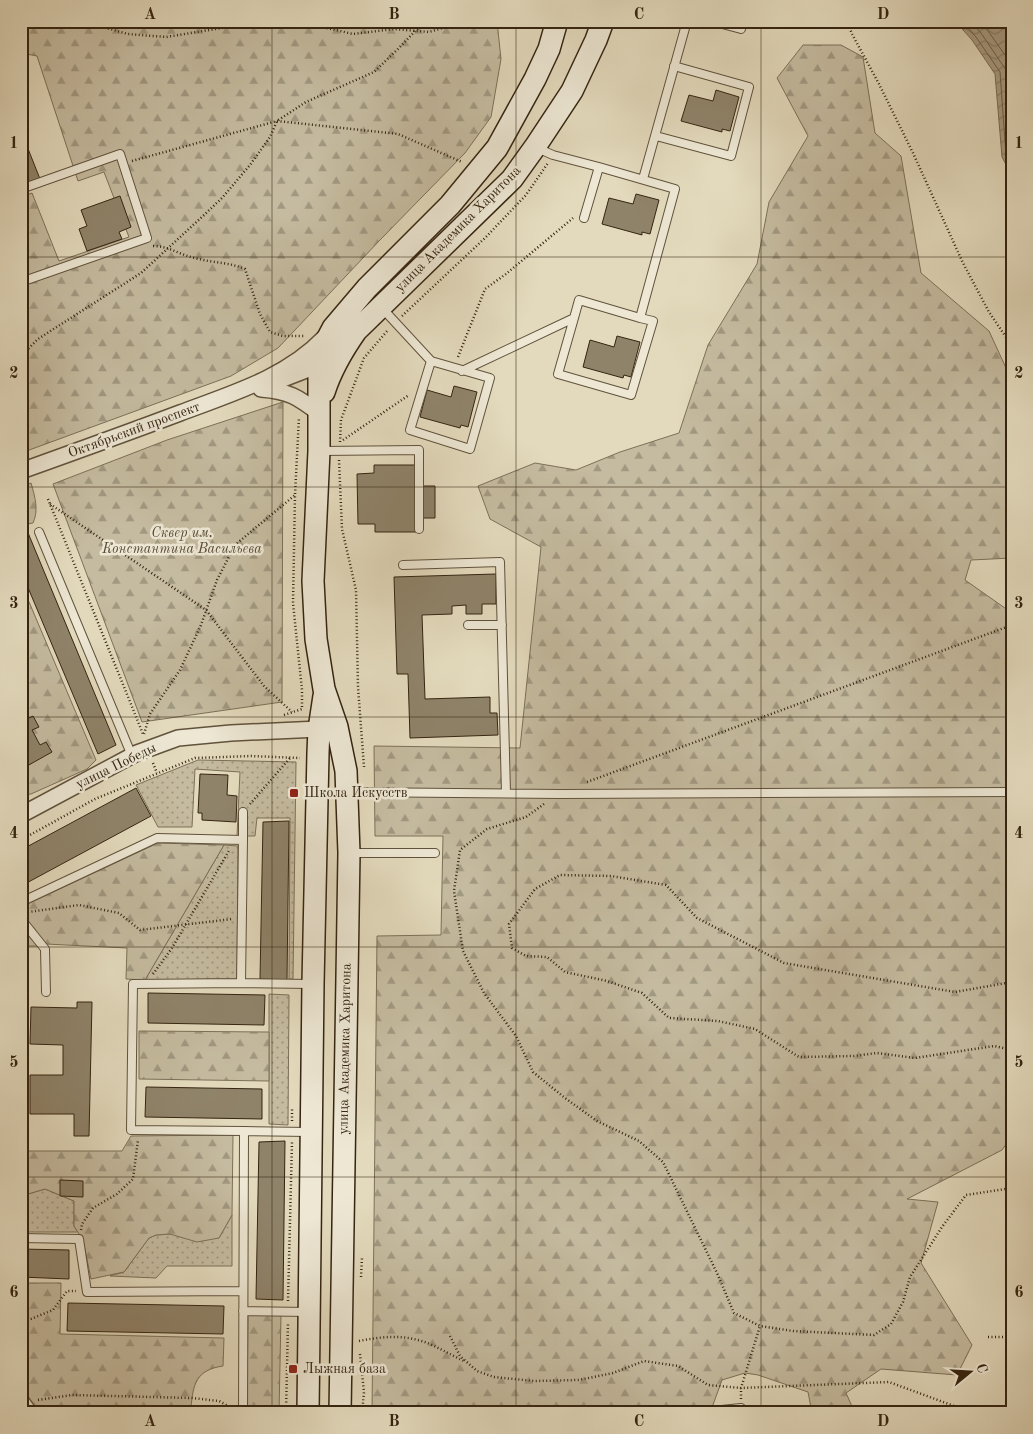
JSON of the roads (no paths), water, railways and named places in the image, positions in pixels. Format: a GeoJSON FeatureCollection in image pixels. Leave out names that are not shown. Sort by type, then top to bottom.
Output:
{"type":"FeatureCollection","features":[{"type":"Feature","properties":{"kind":"main road","name":"улица Академика Харитона"},"geometry":{"type":"LineString","coordinates":[[308,1413],[313,984],[328,728],[316,638],[313,581],[330,451],[320,409],[318,365],[322,349],[333,328],[367,288],[450,205],[497,148],[535,79],[549,48],[557,21]]}},
{"type":"Feature","properties":{"kind":"main road","name":"улица Академика Харитона"},"geometry":{"type":"LineString","coordinates":[[320,409],[330,374],[343,349],[356,331],[512,179],[544,151],[603,21]]}},
{"type":"Feature","properties":{"kind":"main road","name":"улица Академика Харитона"},"geometry":{"type":"LineString","coordinates":[[328,728],[343,753],[355,791],[349,853],[340,1413]]}},
{"type":"Feature","properties":{"kind":"street","name":"Октябрьский проспект"},"geometry":{"type":"LineString","coordinates":[[21,471],[247,387],[284,370],[311,352],[333,328]]}},
{"type":"Feature","properties":{"kind":"street","name":"Октябрьский проспект"},"geometry":{"type":"LineString","coordinates":[[247,387],[267,385],[318,365],[343,349]]}},
{"type":"Feature","properties":{"kind":"street","name":"Октябрьский проспект"},"geometry":{"type":"LineString","coordinates":[[247,387],[277,390],[291,394],[320,409]]}},
{"type":"Feature","properties":{"kind":"street","name":"улица Победы"},"geometry":{"type":"LineString","coordinates":[[21,815],[132,756],[178,738],[328,728]]}},
{"type":"Feature","properties":{"kind":"lane"},"geometry":{"type":"LineString","coordinates":[[643,179],[687,21]]}},
{"type":"Feature","properties":{"kind":"lane"},"geometry":{"type":"LineString","coordinates":[[711,21],[741,29],[743,21]]}},
{"type":"Feature","properties":{"kind":"lane"},"geometry":{"type":"LineString","coordinates":[[656,136],[731,156],[749,87],[674,66]]}},
{"type":"Feature","properties":{"kind":"lane"},"geometry":{"type":"LineString","coordinates":[[544,151],[675,189],[640,318]]}},
{"type":"Feature","properties":{"kind":"lane"},"geometry":{"type":"LineString","coordinates":[[21,189],[120,154],[147,238],[21,282]]}},
{"type":"Feature","properties":{"kind":"lane"},"geometry":{"type":"LineString","coordinates":[[584,218],[599,167]]}},
{"type":"Feature","properties":{"kind":"lane"},"geometry":{"type":"LineString","coordinates":[[579,300],[653,321],[631,394],[558,374],[574,318],[579,300]]}},
{"type":"Feature","properties":{"kind":"lane"},"geometry":{"type":"LineString","coordinates":[[381,306],[431,362],[490,378],[470,449],[410,430],[431,362]]}},
{"type":"Feature","properties":{"kind":"lane"},"geometry":{"type":"LineString","coordinates":[[462,370],[574,318]]}},
{"type":"Feature","properties":{"kind":"lane"},"geometry":{"type":"LineString","coordinates":[[330,451],[419,450],[418,529]]}},
{"type":"Feature","properties":{"kind":"lane"},"geometry":{"type":"LineString","coordinates":[[39,532],[132,756]]}},
{"type":"Feature","properties":{"kind":"lane"},"geometry":{"type":"LineString","coordinates":[[403,565],[500,562],[506,793]]}},
{"type":"Feature","properties":{"kind":"lane"},"geometry":{"type":"LineString","coordinates":[[468,626],[502,625]]}},
{"type":"Feature","properties":{"kind":"lane"},"geometry":{"type":"LineString","coordinates":[[355,791],[560,794],[1012,792]]}},
{"type":"Feature","properties":{"kind":"lane"},"geometry":{"type":"LineString","coordinates":[[241,983],[242,918],[239,840],[244,812]]}},
{"type":"Feature","properties":{"kind":"lane"},"geometry":{"type":"LineString","coordinates":[[21,902],[157,838],[239,840]]}},
{"type":"Feature","properties":{"kind":"lane"},"geometry":{"type":"LineString","coordinates":[[349,853],[435,853]]}},
{"type":"Feature","properties":{"kind":"lane"},"geometry":{"type":"LineString","coordinates":[[21,919],[45,950],[46,992]]}},
{"type":"Feature","properties":{"kind":"lane"},"geometry":{"type":"LineString","coordinates":[[311,1132],[132,1130],[133,984],[313,984]]}},
{"type":"Feature","properties":{"kind":"lane"},"geometry":{"type":"LineString","coordinates":[[243,1413],[244,1131]]}},
{"type":"Feature","properties":{"kind":"lane"},"geometry":{"type":"LineString","coordinates":[[21,1238],[79,1239],[87,1292],[243,1290]]}},
{"type":"Feature","properties":{"kind":"lane"},"geometry":{"type":"LineString","coordinates":[[243,1311],[309,1312]]}},
{"type":"Feature","properties":{"kind":"lane"},"geometry":{"type":"LineString","coordinates":[[21,1395],[24,1404],[34,1413]]}},
{"type":"Feature","properties":{"kind":"lane"},"geometry":{"type":"LineString","coordinates":[[692,1413],[741,1410]]}},
{"type":"Feature","properties":{"kind":"water"},"geometry":{"type":"Polygon","coordinates":[[[955,21],[1012,21],[1012,176],[1002,157],[995,74],[972,40],[955,21]]]}},
{"type":"Feature","properties":{"kind":"place","name":"Школа Искусств"},"geometry":{"type":"Point","coordinates":[294,793]}},
{"type":"Feature","properties":{"kind":"place","name":"Лыжная база"},"geometry":{"type":"Point","coordinates":[293,1369]}},
{"type":"Feature","properties":{"kind":"park label","name":"Сквер им. Константина Васильева"},"geometry":{"type":"Point","coordinates":[182,542]}}]}
